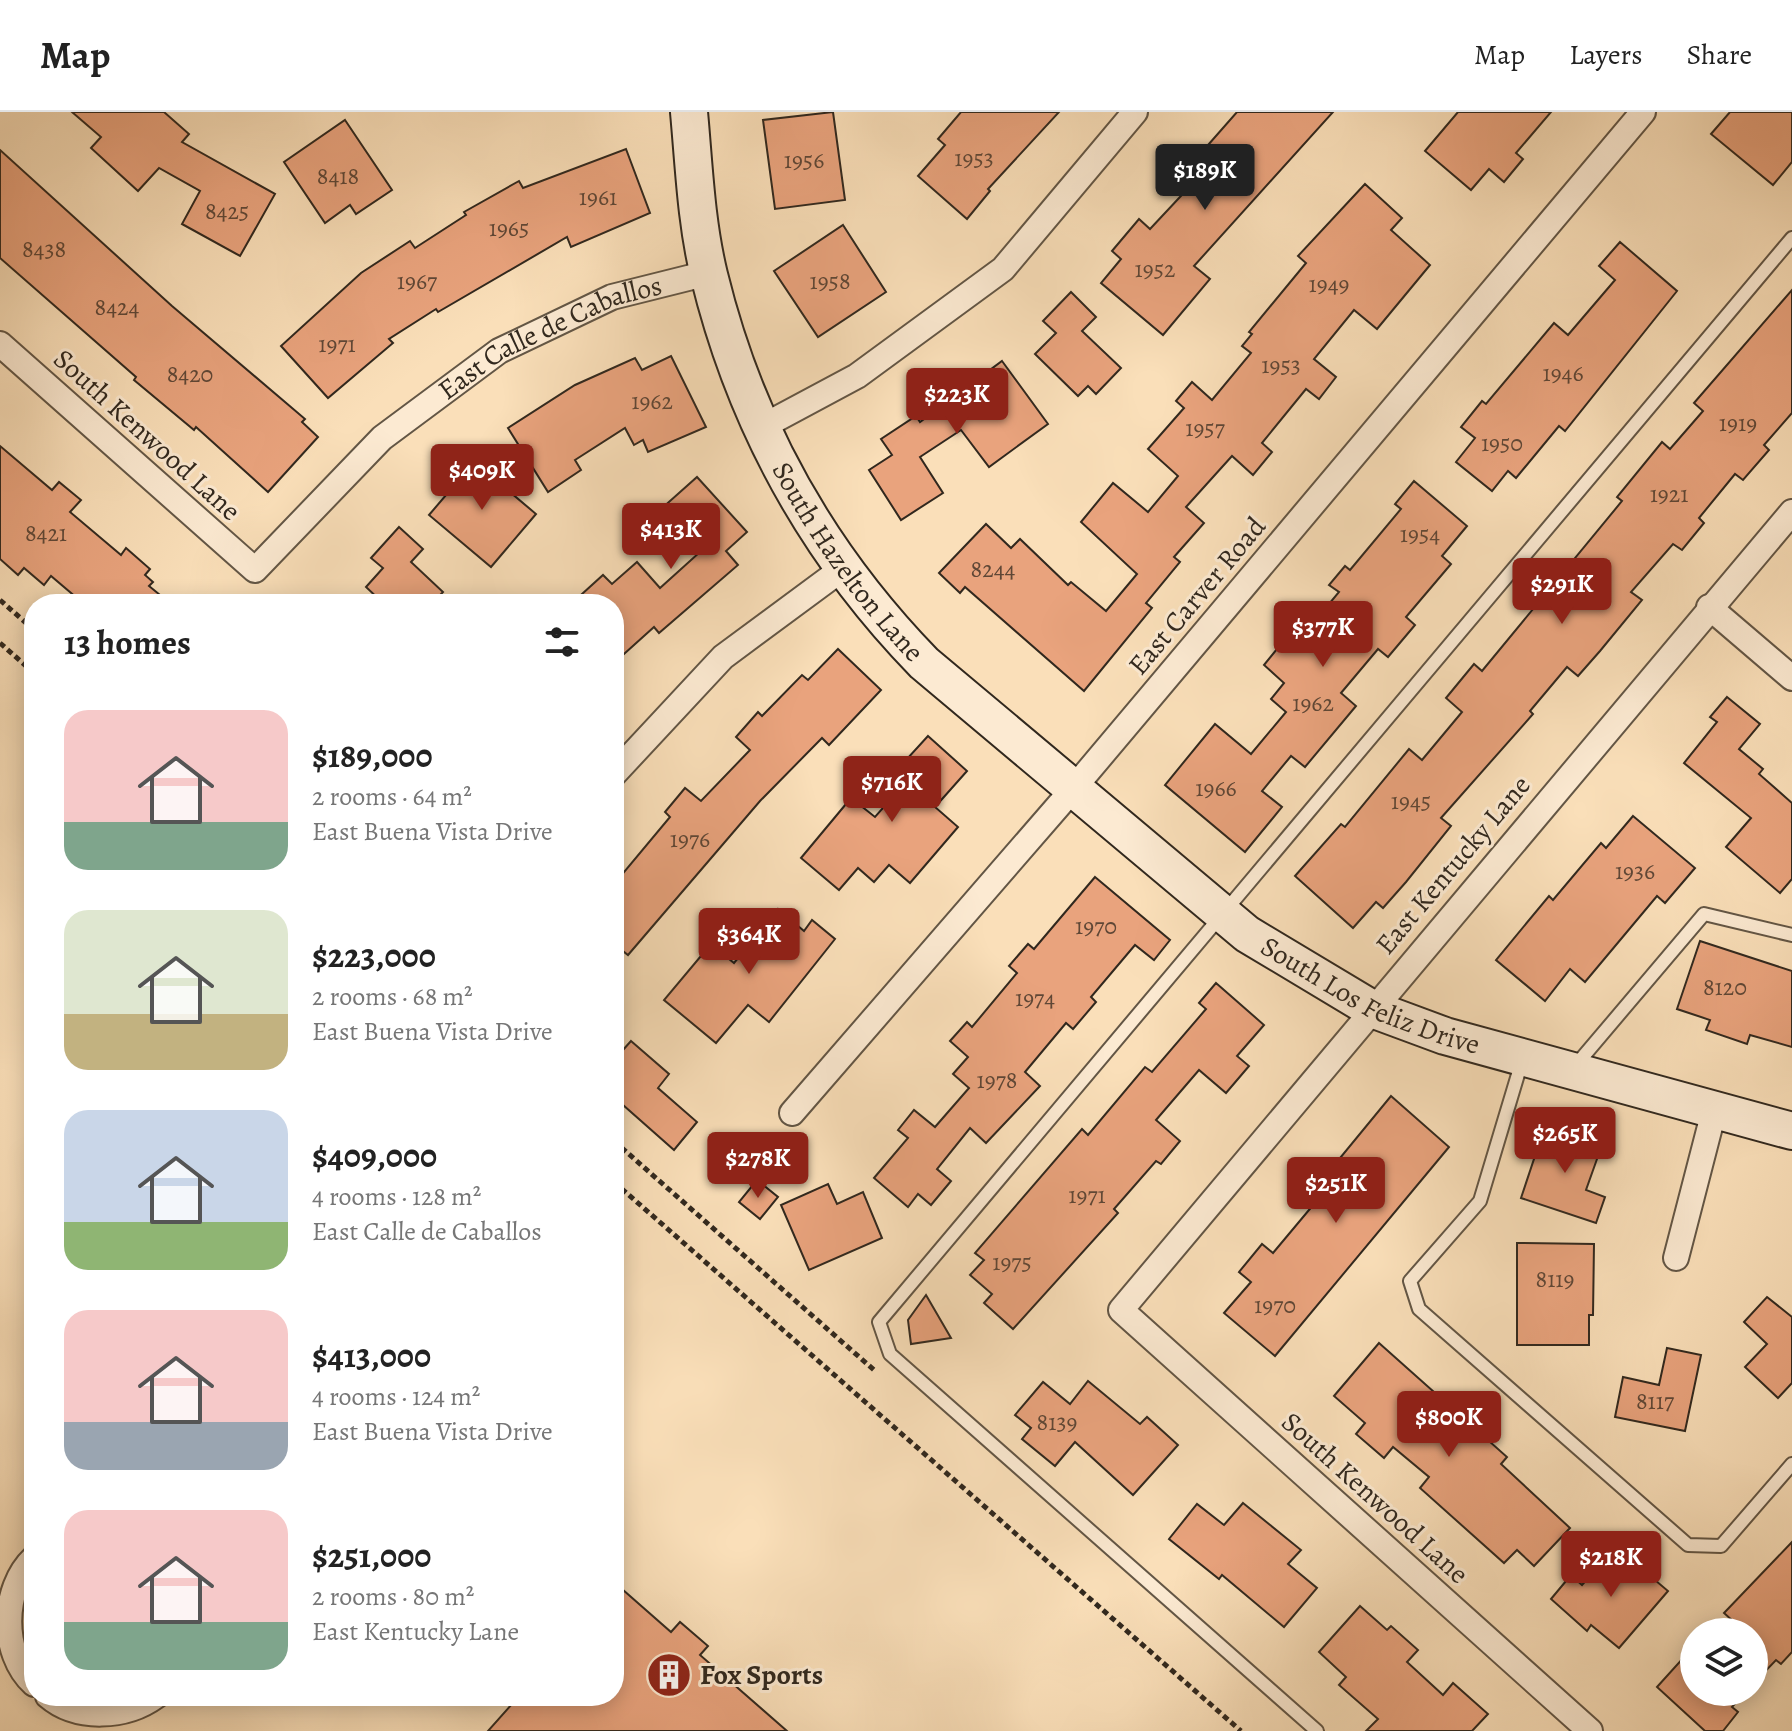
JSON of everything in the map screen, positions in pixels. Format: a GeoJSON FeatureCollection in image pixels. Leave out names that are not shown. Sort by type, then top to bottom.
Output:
{"type":"FeatureCollection","features":[{"type":"Feature","properties":{"kind":"street"},"geometry":{"type":"LineString","coordinates":[[689,112],[708,273]]}},
{"type":"Feature","properties":{"kind":"street"},"geometry":{"type":"LineString","coordinates":[[760,428],[857,376],[1003,269],[1135,112]]}},
{"type":"Feature","properties":{"kind":"street","name":"East Carver Road"},"geometry":{"type":"LineString","coordinates":[[792,1113],[1073,789],[1643,112]]}},
{"type":"Feature","properties":{"kind":"street","name":"South Hazelton Lane"},"geometry":{"type":"LineString","coordinates":[[708,273],[738,374],[760,428],[795,496],[842,569],[880,618],[924,663],[1073,789]]}},
{"type":"Feature","properties":{"kind":"street","name":"East Calle de Caballos"},"geometry":{"type":"LineString","coordinates":[[255,570],[382,438],[499,351],[612,297],[708,273]]}},
{"type":"Feature","properties":{"kind":"street","name":"South Kenwood Lane"},"geometry":{"type":"LineString","coordinates":[[0,344],[255,570]]}},
{"type":"Feature","properties":{"kind":"street","name":"East Kentucky Lane"},"geometry":{"type":"LineString","coordinates":[[1121,1310],[1792,512]]}},
{"type":"Feature","properties":{"kind":"street"},"geometry":{"type":"LineString","coordinates":[[624,763],[723,657],[842,569]]}},
{"type":"Feature","properties":{"kind":"street"},"geometry":{"type":"LineString","coordinates":[[1709,607],[1792,678]]}},
{"type":"Feature","properties":{"kind":"street","name":"South Los Feliz Drive"},"geometry":{"type":"LineString","coordinates":[[1073,789],[1247,934],[1372,1009],[1445,1036],[1792,1131]]}},
{"type":"Feature","properties":{"kind":"street"},"geometry":{"type":"LineString","coordinates":[[1676,1258],[1714,1111]]}},
{"type":"Feature","properties":{"kind":"street","name":"South Kenwood Lane"},"geometry":{"type":"LineString","coordinates":[[1121,1310],[1590,1731]]}},
{"type":"Feature","properties":{"kind":"street"},"geometry":{"type":"LineString","coordinates":[[24,1574],[13,1591],[4,1621],[14,1652],[24,1668]]}},
{"type":"Feature","properties":{"kind":"street"},"geometry":{"type":"LineString","coordinates":[[69,1706],[81,1712],[113,1714],[140,1706]]}},
{"type":"Feature","properties":{"kind":"lane"},"geometry":{"type":"LineString","coordinates":[[1317,1731],[890,1354],[879,1322],[1792,238]]}},
{"type":"Feature","properties":{"kind":"lane"},"geometry":{"type":"LineString","coordinates":[[1571,1071],[1704,914],[1792,935]]}},
{"type":"Feature","properties":{"kind":"lane"},"geometry":{"type":"LineString","coordinates":[[1523,1058],[1480,1201],[1410,1281],[1419,1309],[1688,1545],[1721,1546],[1792,1464]]}},
{"type":"Feature","properties":{"kind":"path"},"geometry":{"type":"LineString","coordinates":[[0,600],[24,621]]}},
{"type":"Feature","properties":{"kind":"path"},"geometry":{"type":"LineString","coordinates":[[0,643],[24,664]]}},
{"type":"Feature","properties":{"kind":"path"},"geometry":{"type":"LineString","coordinates":[[624,1191],[1241,1731]]}},
{"type":"Feature","properties":{"kind":"building"},"geometry":{"type":"Polygon","coordinates":[[[72,112],[164,112],[189,134],[182,142],[275,194],[240,256],[182,224],[200,191],[159,168],[138,191],[91,148],[101,137],[72,112]]]}},
{"type":"Feature","properties":{"kind":"building"},"geometry":{"type":"Polygon","coordinates":[[[833,112],[845,200],[775,209],[763,120],[833,112]]]}},
{"type":"Feature","properties":{"kind":"building"},"geometry":{"type":"Polygon","coordinates":[[[961,112],[1059,112],[988,189],[990,191],[967,219],[918,176],[945,145],[938,139],[961,112]]]}},
{"type":"Feature","properties":{"kind":"building"},"geometry":{"type":"Polygon","coordinates":[[[1237,112],[1333,112],[1194,266],[1210,279],[1163,335],[1101,283],[1121,259],[1112,251],[1139,219],[1150,229],[1194,182],[1178,168],[1196,149],[1201,153],[1237,112]]]}},
{"type":"Feature","properties":{"kind":"building"},"geometry":{"type":"Polygon","coordinates":[[[1458,112],[1551,112],[1516,153],[1523,159],[1504,182],[1489,169],[1471,190],[1425,151],[1458,112]]]}},
{"type":"Feature","properties":{"kind":"building"},"geometry":{"type":"Polygon","coordinates":[[[1730,112],[1792,112],[1792,162],[1773,185],[1711,134],[1730,112]]]}},
{"type":"Feature","properties":{"kind":"building"},"geometry":{"type":"Polygon","coordinates":[[[345,120],[392,190],[356,214],[350,205],[325,223],[284,162],[345,120]]]}},
{"type":"Feature","properties":{"kind":"building"},"geometry":{"type":"Polygon","coordinates":[[[626,149],[650,213],[571,247],[567,237],[438,312],[436,309],[389,339],[393,343],[328,398],[281,346],[361,273],[410,241],[415,248],[466,215],[464,212],[519,181],[523,188],[626,149]]]}},
{"type":"Feature","properties":{"kind":"building"},"geometry":{"type":"Polygon","coordinates":[[[0,150],[172,306],[305,419],[302,422],[318,437],[268,492],[196,427],[194,430],[134,380],[136,377],[0,258],[0,150]]]}},
{"type":"Feature","properties":{"kind":"building"},"geometry":{"type":"Polygon","coordinates":[[[1365,184],[1402,218],[1391,230],[1430,265],[1377,329],[1354,310],[1314,359],[1336,377],[1319,399],[1306,389],[1262,443],[1272,452],[1253,475],[1232,456],[1186,507],[1204,523],[1174,557],[1180,562],[1146,603],[1152,608],[1084,691],[965,587],[960,593],[939,573],[986,524],[1011,548],[1020,539],[1068,585],[1071,582],[1106,611],[1137,574],[1081,522],[1113,483],[1148,512],[1178,476],[1148,449],[1184,408],[1176,401],[1192,382],[1212,400],[1251,353],[1242,346],[1252,334],[1249,332],[1306,263],[1298,256],[1365,184]]]}},
{"type":"Feature","properties":{"kind":"building"},"geometry":{"type":"Polygon","coordinates":[[[843,225],[886,292],[818,337],[774,271],[843,225]]]}},
{"type":"Feature","properties":{"kind":"building"},"geometry":{"type":"Polygon","coordinates":[[[1620,242],[1677,291],[1565,431],[1559,426],[1516,478],[1508,471],[1492,491],[1456,462],[1475,438],[1461,427],[1482,401],[1486,404],[1554,323],[1568,335],[1615,280],[1599,266],[1620,242]]]}},
{"type":"Feature","properties":{"kind":"building"},"geometry":{"type":"Polygon","coordinates":[[[1792,290],[1792,413],[1764,445],[1769,450],[1743,480],[1735,474],[1699,518],[1704,523],[1682,550],[1673,544],[1631,592],[1642,600],[1600,651],[1578,676],[1567,667],[1530,711],[1533,714],[1441,818],[1451,826],[1406,882],[1383,908],[1376,902],[1353,928],[1295,876],[1341,824],[1345,827],[1409,749],[1422,760],[1462,712],[1446,698],[1474,664],[1482,671],[1622,501],[1617,497],[1662,442],[1670,449],[1703,411],[1694,403],[1792,290]]]}},
{"type":"Feature","properties":{"kind":"building"},"geometry":{"type":"Polygon","coordinates":[[[1071,292],[1096,317],[1082,331],[1121,368],[1096,394],[1088,386],[1078,396],[1035,354],[1056,333],[1043,321],[1071,292]]]}},
{"type":"Feature","properties":{"kind":"building"},"geometry":{"type":"Polygon","coordinates":[[[671,356],[706,427],[648,452],[643,440],[634,445],[625,428],[575,460],[581,470],[548,492],[508,428],[575,385],[635,358],[642,370],[671,356]]]}},
{"type":"Feature","properties":{"kind":"building"},"geometry":{"type":"Polygon","coordinates":[[[1002,361],[1048,424],[989,467],[961,430],[920,457],[943,493],[901,520],[869,470],[892,455],[881,439],[916,416],[920,422],[1002,361]]]}},
{"type":"Feature","properties":{"kind":"building"},"geometry":{"type":"Polygon","coordinates":[[[0,446],[52,490],[59,482],[81,500],[70,512],[121,555],[126,548],[150,569],[145,575],[153,582],[149,586],[159,594],[72,594],[51,576],[44,585],[24,568],[18,575],[0,559],[0,446]]]}},
{"type":"Feature","properties":{"kind":"building"},"geometry":{"type":"Polygon","coordinates":[[[466,455],[536,514],[491,567],[429,515],[458,481],[450,474],[466,455]]]}},
{"type":"Feature","properties":{"kind":"building"},"geometry":{"type":"Polygon","coordinates":[[[697,477],[747,532],[726,551],[738,565],[659,633],[654,627],[624,654],[624,594],[582,594],[603,575],[612,584],[637,562],[660,588],[700,552],[661,509],[697,477]]]}},
{"type":"Feature","properties":{"kind":"building"},"geometry":{"type":"Polygon","coordinates":[[[1414,481],[1467,526],[1442,556],[1451,564],[1406,617],[1415,625],[1388,657],[1378,649],[1341,693],[1356,706],[1305,767],[1291,756],[1262,791],[1282,807],[1245,852],[1165,785],[1215,724],[1251,754],[1286,712],[1271,699],[1284,683],[1264,665],[1281,644],[1290,651],[1339,592],[1329,585],[1345,566],[1350,570],[1401,509],[1395,504],[1414,481]]]}},
{"type":"Feature","properties":{"kind":"building"},"geometry":{"type":"Polygon","coordinates":[[[399,527],[423,549],[411,562],[443,592],[373,594],[366,587],[383,568],[371,558],[399,527]]]}},
{"type":"Feature","properties":{"kind":"building"},"geometry":{"type":"Polygon","coordinates":[[[838,649],[881,690],[829,745],[822,738],[760,801],[628,955],[624,952],[624,872],[670,817],[665,812],[685,788],[701,801],[750,750],[736,737],[758,712],[762,716],[802,675],[808,680],[838,649]]]}},
{"type":"Feature","properties":{"kind":"building"},"geometry":{"type":"Polygon","coordinates":[[[1727,697],[1760,724],[1739,749],[1763,769],[1759,774],[1792,803],[1792,879],[1780,893],[1726,847],[1751,818],[1684,763],[1717,722],[1710,717],[1727,697]]]}},
{"type":"Feature","properties":{"kind":"building"},"geometry":{"type":"Polygon","coordinates":[[[928,736],[967,771],[935,807],[958,827],[910,883],[889,865],[874,882],[858,868],[839,890],[801,858],[851,798],[875,817],[907,781],[896,771],[928,736]]]}},
{"type":"Feature","properties":{"kind":"building"},"geometry":{"type":"Polygon","coordinates":[[[1633,816],[1695,868],[1665,903],[1657,896],[1585,982],[1570,969],[1545,1001],[1496,960],[1549,896],[1553,900],[1601,843],[1606,848],[1633,816]]]}},
{"type":"Feature","properties":{"kind":"building"},"geometry":{"type":"Polygon","coordinates":[[[1095,877],[1170,940],[1154,960],[1135,945],[1091,997],[1096,1002],[1073,1029],[1066,1023],[1025,1072],[1040,1086],[986,1143],[970,1128],[937,1169],[951,1181],[931,1205],[918,1194],[908,1207],[874,1178],[908,1138],[898,1130],[914,1110],[935,1127],[969,1088],[953,1074],[968,1057],[950,1041],[967,1022],[972,1027],[1017,973],[1009,966],[1028,944],[1034,949],[1095,877]]]}},
{"type":"Feature","properties":{"kind":"building"},"geometry":{"type":"Polygon","coordinates":[[[778,909],[804,931],[812,920],[835,939],[769,1022],[748,1005],[716,1043],[664,1000],[711,944],[734,963],[778,909]]]}},
{"type":"Feature","properties":{"kind":"building"},"geometry":{"type":"Polygon","coordinates":[[[1700,941],[1792,971],[1792,1047],[1750,1035],[1747,1044],[1706,1030],[1710,1020],[1677,1009],[1700,941]]]}},
{"type":"Feature","properties":{"kind":"building"},"geometry":{"type":"Polygon","coordinates":[[[1216,983],[1264,1025],[1237,1056],[1249,1066],[1226,1093],[1199,1070],[1156,1120],[1180,1141],[1161,1164],[1156,1161],[1114,1209],[1118,1213],[1013,1329],[984,1303],[992,1294],[970,1275],[984,1260],[975,1253],[1082,1129],[1088,1135],[1145,1067],[1152,1072],[1206,1009],[1199,1003],[1216,983]]]}},
{"type":"Feature","properties":{"kind":"building"},"geometry":{"type":"Polygon","coordinates":[[[631,1041],[669,1074],[658,1088],[697,1122],[674,1150],[624,1106],[624,1049],[631,1041]]]}},
{"type":"Feature","properties":{"kind":"building"},"geometry":{"type":"Polygon","coordinates":[[[1391,1096],[1449,1147],[1275,1356],[1224,1313],[1251,1282],[1239,1272],[1262,1244],[1273,1253],[1319,1198],[1309,1189],[1333,1160],[1336,1163],[1391,1096]]]}},
{"type":"Feature","properties":{"kind":"building"},"geometry":{"type":"Polygon","coordinates":[[[1545,1126],[1602,1145],[1586,1190],[1605,1197],[1596,1223],[1521,1198],[1545,1126]]]}},
{"type":"Feature","properties":{"kind":"building"},"geometry":{"type":"Polygon","coordinates":[[[757,1180],[778,1197],[760,1219],[739,1202],[757,1180]]]}},
{"type":"Feature","properties":{"kind":"building"},"geometry":{"type":"Polygon","coordinates":[[[828,1184],[837,1204],[863,1192],[882,1238],[809,1270],[781,1205],[828,1184]]]}},
{"type":"Feature","properties":{"kind":"building"},"geometry":{"type":"Polygon","coordinates":[[[1517,1243],[1594,1244],[1593,1315],[1589,1315],[1589,1345],[1517,1345],[1517,1243]]]}},
{"type":"Feature","properties":{"kind":"building"},"geometry":{"type":"Polygon","coordinates":[[[926,1295],[951,1338],[911,1344],[908,1320],[926,1295]]]}},
{"type":"Feature","properties":{"kind":"building"},"geometry":{"type":"Polygon","coordinates":[[[1767,1297],[1792,1317],[1792,1383],[1778,1398],[1745,1367],[1767,1344],[1744,1322],[1767,1297]]]}},
{"type":"Feature","properties":{"kind":"building"},"geometry":{"type":"Polygon","coordinates":[[[1379,1343],[1507,1457],[1501,1464],[1570,1528],[1534,1566],[1517,1550],[1504,1563],[1420,1488],[1429,1477],[1393,1447],[1384,1458],[1356,1434],[1365,1423],[1334,1396],[1379,1343]]]}},
{"type":"Feature","properties":{"kind":"building"},"geometry":{"type":"Polygon","coordinates":[[[1667,1348],[1701,1355],[1685,1431],[1615,1417],[1623,1377],[1659,1385],[1667,1348]]]}},
{"type":"Feature","properties":{"kind":"building"},"geometry":{"type":"Polygon","coordinates":[[[1088,1381],[1140,1424],[1147,1417],[1178,1445],[1133,1495],[1075,1442],[1055,1466],[1022,1439],[1031,1428],[1015,1415],[1043,1382],[1070,1404],[1088,1381]]]}},
{"type":"Feature","properties":{"kind":"building"},"geometry":{"type":"Polygon","coordinates":[[[1243,1503],[1301,1550],[1288,1564],[1317,1588],[1284,1627],[1222,1575],[1219,1579],[1169,1539],[1197,1504],[1224,1525],[1243,1503]]]}},
{"type":"Feature","properties":{"kind":"building"},"geometry":{"type":"Polygon","coordinates":[[[1792,1542],[1792,1652],[1781,1664],[1776,1660],[1768,1668],[1768,1618],[1730,1618],[1724,1613],[1792,1542]]]}},
{"type":"Feature","properties":{"kind":"building"},"geometry":{"type":"Polygon","coordinates":[[[1610,1553],[1631,1571],[1636,1564],[1668,1591],[1619,1648],[1591,1625],[1587,1631],[1551,1599],[1571,1575],[1582,1585],[1610,1553]]]}},
{"type":"Feature","properties":{"kind":"building","name":"Fox Sports"},"geometry":{"type":"Polygon","coordinates":[[[624,1591],[671,1632],[680,1622],[708,1646],[700,1655],[787,1731],[488,1731],[510,1706],[624,1706],[624,1591]]]}},
{"type":"Feature","properties":{"kind":"building"},"geometry":{"type":"Polygon","coordinates":[[[1360,1606],[1387,1630],[1391,1626],[1418,1650],[1407,1662],[1443,1695],[1453,1683],[1488,1714],[1472,1731],[1366,1731],[1378,1719],[1339,1685],[1346,1677],[1319,1652],[1360,1606]]]}},
{"type":"Feature","properties":{"kind":"building"},"geometry":{"type":"Polygon","coordinates":[[[1680,1662],[1680,1706],[1733,1706],[1738,1712],[1723,1731],[1705,1731],[1657,1687],[1680,1662]]]}},
{"type":"Feature","properties":{"kind":"place","name":"Fox Sports"},"geometry":{"type":"Point","coordinates":[669,1675]}}]}
